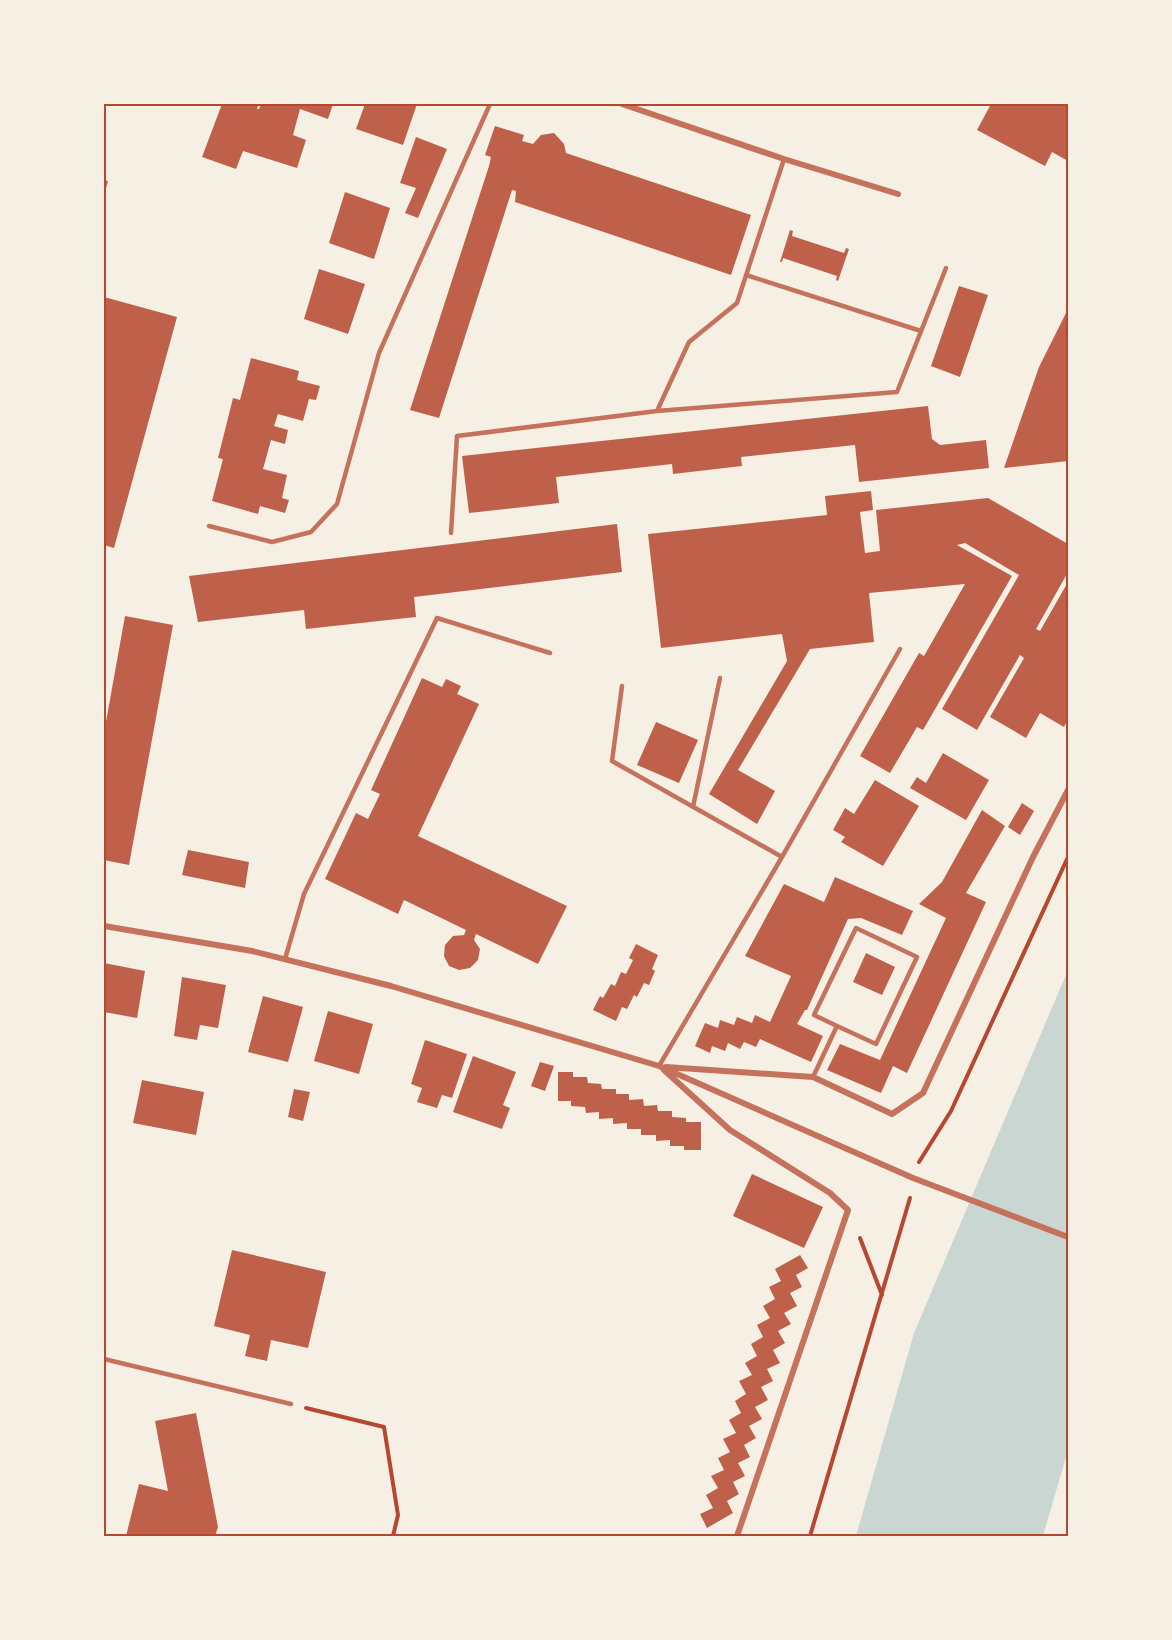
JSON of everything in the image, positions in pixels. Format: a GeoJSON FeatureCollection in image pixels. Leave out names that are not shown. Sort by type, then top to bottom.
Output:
{"type":"FeatureCollection","features":[{"type":"Feature","properties":{"kind":"street"},"geometry":{"type":"LineString","coordinates":[[622,104],[784,159],[898,194]]}},
{"type":"Feature","properties":{"kind":"street"},"geometry":{"type":"LineString","coordinates":[[659,1066],[813,1077],[892,1114],[923,1093],[1033,857],[1068,790]]}},
{"type":"Feature","properties":{"kind":"street"},"geometry":{"type":"LineString","coordinates":[[104,926],[252,951],[285,959],[391,986],[659,1066],[913,1178],[1068,1237]]}},
{"type":"Feature","properties":{"kind":"street"},"geometry":{"type":"LineString","coordinates":[[659,1066],[730,1130],[830,1193],[849,1209],[737,1536]]}},
{"type":"Feature","properties":{"kind":"lane"},"geometry":{"type":"LineString","coordinates":[[209,525],[272,542],[311,532],[337,504],[379,353],[490,104]]}},
{"type":"Feature","properties":{"kind":"lane"},"geometry":{"type":"LineString","coordinates":[[657,411],[689,342],[737,303],[784,159]]}},
{"type":"Feature","properties":{"kind":"lane"},"geometry":{"type":"LineString","coordinates":[[451,533],[457,436],[657,411],[897,392],[946,268]]}},
{"type":"Feature","properties":{"kind":"lane"},"geometry":{"type":"LineString","coordinates":[[746,274],[921,331]]}},
{"type":"Feature","properties":{"kind":"lane"},"geometry":{"type":"LineString","coordinates":[[285,959],[304,894],[437,618],[550,653]]}},
{"type":"Feature","properties":{"kind":"lane"},"geometry":{"type":"LineString","coordinates":[[659,1066],[783,857],[900,649]]}},
{"type":"Feature","properties":{"kind":"lane"},"geometry":{"type":"LineString","coordinates":[[693,807],[720,678]]}},
{"type":"Feature","properties":{"kind":"lane"},"geometry":{"type":"LineString","coordinates":[[622,686],[612,761],[783,857]]}},
{"type":"Feature","properties":{"kind":"lane"},"geometry":{"type":"LineString","coordinates":[[855,928],[917,957],[876,1044],[837,1026],[814,1015],[855,928]]}},
{"type":"Feature","properties":{"kind":"lane"},"geometry":{"type":"LineString","coordinates":[[813,1077],[837,1026]]}},
{"type":"Feature","properties":{"kind":"lane"},"geometry":{"type":"LineString","coordinates":[[104,1359],[291,1404]]}},
{"type":"Feature","properties":{"kind":"path"},"geometry":{"type":"LineString","coordinates":[[810,1536],[883,1297],[911,1196],[913,1178],[920,1160],[951,1111],[1068,857]]}},
{"type":"Feature","properties":{"kind":"path"},"geometry":{"type":"LineString","coordinates":[[849,1209],[883,1297]]}},
{"type":"Feature","properties":{"kind":"path"},"geometry":{"type":"LineString","coordinates":[[291,1404],[384,1427],[398,1515],[393,1536]]}},
{"type":"Feature","properties":{"kind":"shaded area"},"geometry":{"type":"Polygon","coordinates":[[[1068,970],[1068,1450],[1043,1536],[856,1536],[914,1333],[1068,970]]]}},
{"type":"Feature","properties":{"kind":"building"},"geometry":{"type":"Polygon","coordinates":[[[222,104],[251,104],[258,106],[257,109],[259,109],[261,104],[333,104],[328,119],[300,109],[293,135],[306,140],[297,168],[243,151],[236,169],[202,157],[222,104]]]}},
{"type":"Feature","properties":{"kind":"building"},"geometry":{"type":"Polygon","coordinates":[[[365,104],[417,104],[403,145],[356,129],[365,104]]]}},
{"type":"Feature","properties":{"kind":"building"},"geometry":{"type":"Polygon","coordinates":[[[991,104],[1068,104],[1068,161],[1052,152],[1045,166],[977,130],[991,104]]]}},
{"type":"Feature","properties":{"kind":"building"},"geometry":{"type":"Polygon","coordinates":[[[495,126],[524,135],[522,141],[533,144],[541,135],[554,133],[564,144],[566,153],[751,215],[731,275],[515,202],[516,191],[512,190],[439,418],[410,410],[489,166],[491,157],[485,155],[495,126]]]}},
{"type":"Feature","properties":{"kind":"building"},"geometry":{"type":"Polygon","coordinates":[[[416,137],[447,149],[418,218],[405,213],[416,188],[400,183],[416,137]]]}},
{"type":"Feature","properties":{"kind":"building"},"geometry":{"type":"Polygon","coordinates":[[[104,180],[108,181],[104,195],[104,180]]]}},
{"type":"Feature","properties":{"kind":"building"},"geometry":{"type":"Polygon","coordinates":[[[345,192],[390,208],[374,259],[329,243],[345,192]]]}},
{"type":"Feature","properties":{"kind":"building"},"geometry":{"type":"Polygon","coordinates":[[[790,230],[793,231],[792,236],[844,253],[846,248],[849,249],[838,281],[837,276],[783,258],[780,262],[790,230]]]}},
{"type":"Feature","properties":{"kind":"building"},"geometry":{"type":"Polygon","coordinates":[[[319,269],[365,284],[348,334],[304,319],[319,269]]]}},
{"type":"Feature","properties":{"kind":"building"},"geometry":{"type":"Polygon","coordinates":[[[959,286],[988,295],[960,377],[931,366],[959,286]]]}},
{"type":"Feature","properties":{"kind":"building"},"geometry":{"type":"Polygon","coordinates":[[[104,297],[177,317],[114,548],[104,545],[104,297]]]}},
{"type":"Feature","properties":{"kind":"building"},"geometry":{"type":"Polygon","coordinates":[[[1068,309],[1068,461],[1004,468],[1039,367],[1068,309]]]}},
{"type":"Feature","properties":{"kind":"building"},"geometry":{"type":"Polygon","coordinates":[[[251,358],[299,371],[297,380],[320,386],[316,400],[309,399],[303,421],[278,414],[274,426],[288,430],[285,444],[271,440],[263,469],[287,475],[282,498],[289,500],[285,513],[260,506],[258,514],[212,501],[223,459],[218,458],[233,398],[240,400],[251,358]]]}},
{"type":"Feature","properties":{"kind":"building"},"geometry":{"type":"Polygon","coordinates":[[[928,406],[932,439],[940,445],[986,440],[989,468],[859,482],[855,445],[741,457],[742,466],[673,474],[672,464],[556,477],[559,503],[469,513],[462,456],[928,406]]]}},
{"type":"Feature","properties":{"kind":"building"},"geometry":{"type":"Polygon","coordinates":[[[871,491],[873,510],[860,512],[865,553],[880,551],[876,510],[988,498],[1068,544],[1068,572],[1036,629],[1040,631],[1068,582],[1068,719],[1064,727],[1040,713],[1026,738],[990,717],[1024,658],[1020,655],[977,730],[942,709],[1019,575],[965,543],[957,545],[1012,576],[923,730],[917,727],[890,773],[860,756],[919,653],[924,656],[965,584],[869,593],[874,642],[810,649],[738,770],[775,791],[757,824],[709,794],[787,661],[782,634],[661,648],[648,534],[827,515],[825,496],[871,491]]]}},
{"type":"Feature","properties":{"kind":"building"},"geometry":{"type":"Polygon","coordinates":[[[617,524],[622,572],[414,597],[416,617],[306,629],[304,610],[198,622],[189,576],[617,524]]]}},
{"type":"Feature","properties":{"kind":"building"},"geometry":{"type":"Polygon","coordinates":[[[125,616],[173,625],[129,865],[104,860],[104,733],[125,616]]]}},
{"type":"Feature","properties":{"kind":"building"},"geometry":{"type":"Polygon","coordinates":[[[422,678],[442,687],[446,679],[461,686],[457,694],[479,704],[418,836],[567,906],[538,964],[476,934],[474,940],[480,949],[478,960],[470,968],[459,970],[449,966],[444,956],[445,945],[453,936],[464,935],[466,930],[404,900],[398,914],[325,879],[356,813],[368,819],[380,794],[371,790],[422,678]]]}},
{"type":"Feature","properties":{"kind":"building"},"geometry":{"type":"Polygon","coordinates":[[[656,722],[698,740],[679,783],[637,765],[656,722]]]}},
{"type":"Feature","properties":{"kind":"building"},"geometry":{"type":"Polygon","coordinates":[[[943,753],[989,780],[966,820],[910,788],[917,777],[926,783],[943,753]]]}},
{"type":"Feature","properties":{"kind":"building"},"geometry":{"type":"Polygon","coordinates":[[[875,780],[919,806],[883,866],[841,842],[845,837],[833,830],[845,808],[854,814],[875,780]]]}},
{"type":"Feature","properties":{"kind":"building"},"geometry":{"type":"Polygon","coordinates":[[[1022,803],[1034,811],[1020,835],[1008,827],[1022,803]]]}},
{"type":"Feature","properties":{"kind":"building"},"geometry":{"type":"Polygon","coordinates":[[[982,810],[1005,826],[966,893],[986,902],[907,1073],[893,1066],[881,1093],[827,1070],[840,1044],[880,1060],[946,918],[919,904],[942,882],[982,810]]]}},
{"type":"Feature","properties":{"kind":"building"},"geometry":{"type":"Polygon","coordinates":[[[188,850],[249,862],[245,888],[182,875],[188,850]]]}},
{"type":"Feature","properties":{"kind":"building"},"geometry":{"type":"Polygon","coordinates":[[[835,877],[913,911],[902,935],[861,918],[848,919],[807,1010],[797,1024],[823,1036],[811,1062],[760,1039],[756,1047],[744,1042],[740,1049],[728,1043],[725,1051],[712,1046],[710,1053],[695,1046],[705,1023],[718,1028],[720,1020],[734,1025],[737,1017],[752,1023],[755,1015],[770,1022],[791,976],[745,956],[784,884],[824,902],[835,877]]]}},
{"type":"Feature","properties":{"kind":"building"},"geometry":{"type":"Polygon","coordinates":[[[636,944],[658,955],[652,969],[655,971],[649,985],[644,983],[637,997],[634,995],[627,1009],[622,1007],[616,1021],[593,1010],[600,996],[603,998],[611,984],[615,986],[621,972],[626,974],[633,960],[629,958],[636,944]]]}},
{"type":"Feature","properties":{"kind":"building"},"geometry":{"type":"Polygon","coordinates":[[[866,953],[895,967],[882,995],[853,982],[866,953]]]}},
{"type":"Feature","properties":{"kind":"building"},"geometry":{"type":"Polygon","coordinates":[[[104,963],[145,971],[137,1018],[104,1012],[104,963]]]}},
{"type":"Feature","properties":{"kind":"building"},"geometry":{"type":"Polygon","coordinates":[[[182,977],[226,985],[218,1028],[200,1025],[197,1040],[174,1036],[182,977]]]}},
{"type":"Feature","properties":{"kind":"building"},"geometry":{"type":"Polygon","coordinates":[[[263,996],[303,1007],[288,1062],[248,1052],[263,996]]]}},
{"type":"Feature","properties":{"kind":"building"},"geometry":{"type":"Polygon","coordinates":[[[328,1011],[373,1024],[359,1074],[314,1061],[328,1011]]]}},
{"type":"Feature","properties":{"kind":"building"},"geometry":{"type":"Polygon","coordinates":[[[425,1040],[467,1054],[452,1098],[442,1095],[437,1108],[417,1102],[422,1088],[411,1084],[425,1040]]]}},
{"type":"Feature","properties":{"kind":"building"},"geometry":{"type":"Polygon","coordinates":[[[473,1056],[516,1072],[503,1105],[510,1108],[502,1129],[453,1112],[473,1056]]]}},
{"type":"Feature","properties":{"kind":"building"},"geometry":{"type":"Polygon","coordinates":[[[540,1062],[554,1066],[545,1091],[531,1086],[540,1062]]]}},
{"type":"Feature","properties":{"kind":"building"},"geometry":{"type":"Polygon","coordinates":[[[558,1072],[573,1072],[573,1077],[587,1077],[588,1083],[601,1084],[602,1089],[616,1089],[616,1094],[629,1094],[629,1100],[643,1099],[644,1106],[657,1105],[658,1111],[672,1111],[672,1117],[686,1118],[686,1122],[701,1122],[701,1150],[684,1150],[684,1146],[670,1146],[670,1140],[656,1141],[656,1135],[641,1135],[641,1129],[627,1129],[627,1123],[613,1124],[613,1118],[599,1119],[599,1112],[586,1113],[585,1107],[571,1106],[571,1101],[558,1101],[558,1072]]]}},
{"type":"Feature","properties":{"kind":"building"},"geometry":{"type":"Polygon","coordinates":[[[142,1080],[204,1092],[196,1135],[133,1123],[142,1080]]]}},
{"type":"Feature","properties":{"kind":"building"},"geometry":{"type":"Polygon","coordinates":[[[294,1089],[310,1092],[303,1121],[288,1117],[294,1089]]]}},
{"type":"Feature","properties":{"kind":"building"},"geometry":{"type":"Polygon","coordinates":[[[752,1174],[823,1207],[804,1248],[733,1216],[752,1174]]]}},
{"type":"Feature","properties":{"kind":"building"},"geometry":{"type":"Polygon","coordinates":[[[232,1250],[326,1272],[308,1348],[271,1340],[267,1361],[245,1356],[250,1335],[214,1326],[232,1250]]]}},
{"type":"Feature","properties":{"kind":"building"},"geometry":{"type":"Polygon","coordinates":[[[800,1255],[808,1268],[796,1275],[802,1287],[790,1293],[797,1306],[784,1313],[791,1324],[778,1331],[785,1343],[773,1350],[780,1363],[767,1369],[773,1381],[761,1387],[768,1400],[755,1407],[762,1419],[749,1426],[756,1438],[744,1445],[750,1457],[738,1463],[745,1476],[733,1482],[739,1494],[727,1501],[733,1513],[707,1528],[700,1514],[713,1508],[706,1495],[718,1488],[711,1476],[724,1470],[718,1458],[730,1452],[723,1439],[736,1433],[729,1420],[741,1413],[735,1401],[746,1394],[739,1381],[752,1375],[745,1363],[757,1356],[751,1344],[763,1337],[757,1325],[770,1318],[763,1306],[775,1299],[769,1287],[781,1281],[775,1269],[800,1255]]]}},
{"type":"Feature","properties":{"kind":"building"},"geometry":{"type":"Polygon","coordinates":[[[196,1413],[218,1527],[215,1536],[126,1536],[139,1484],[168,1491],[155,1421],[196,1413]]]}}]}
